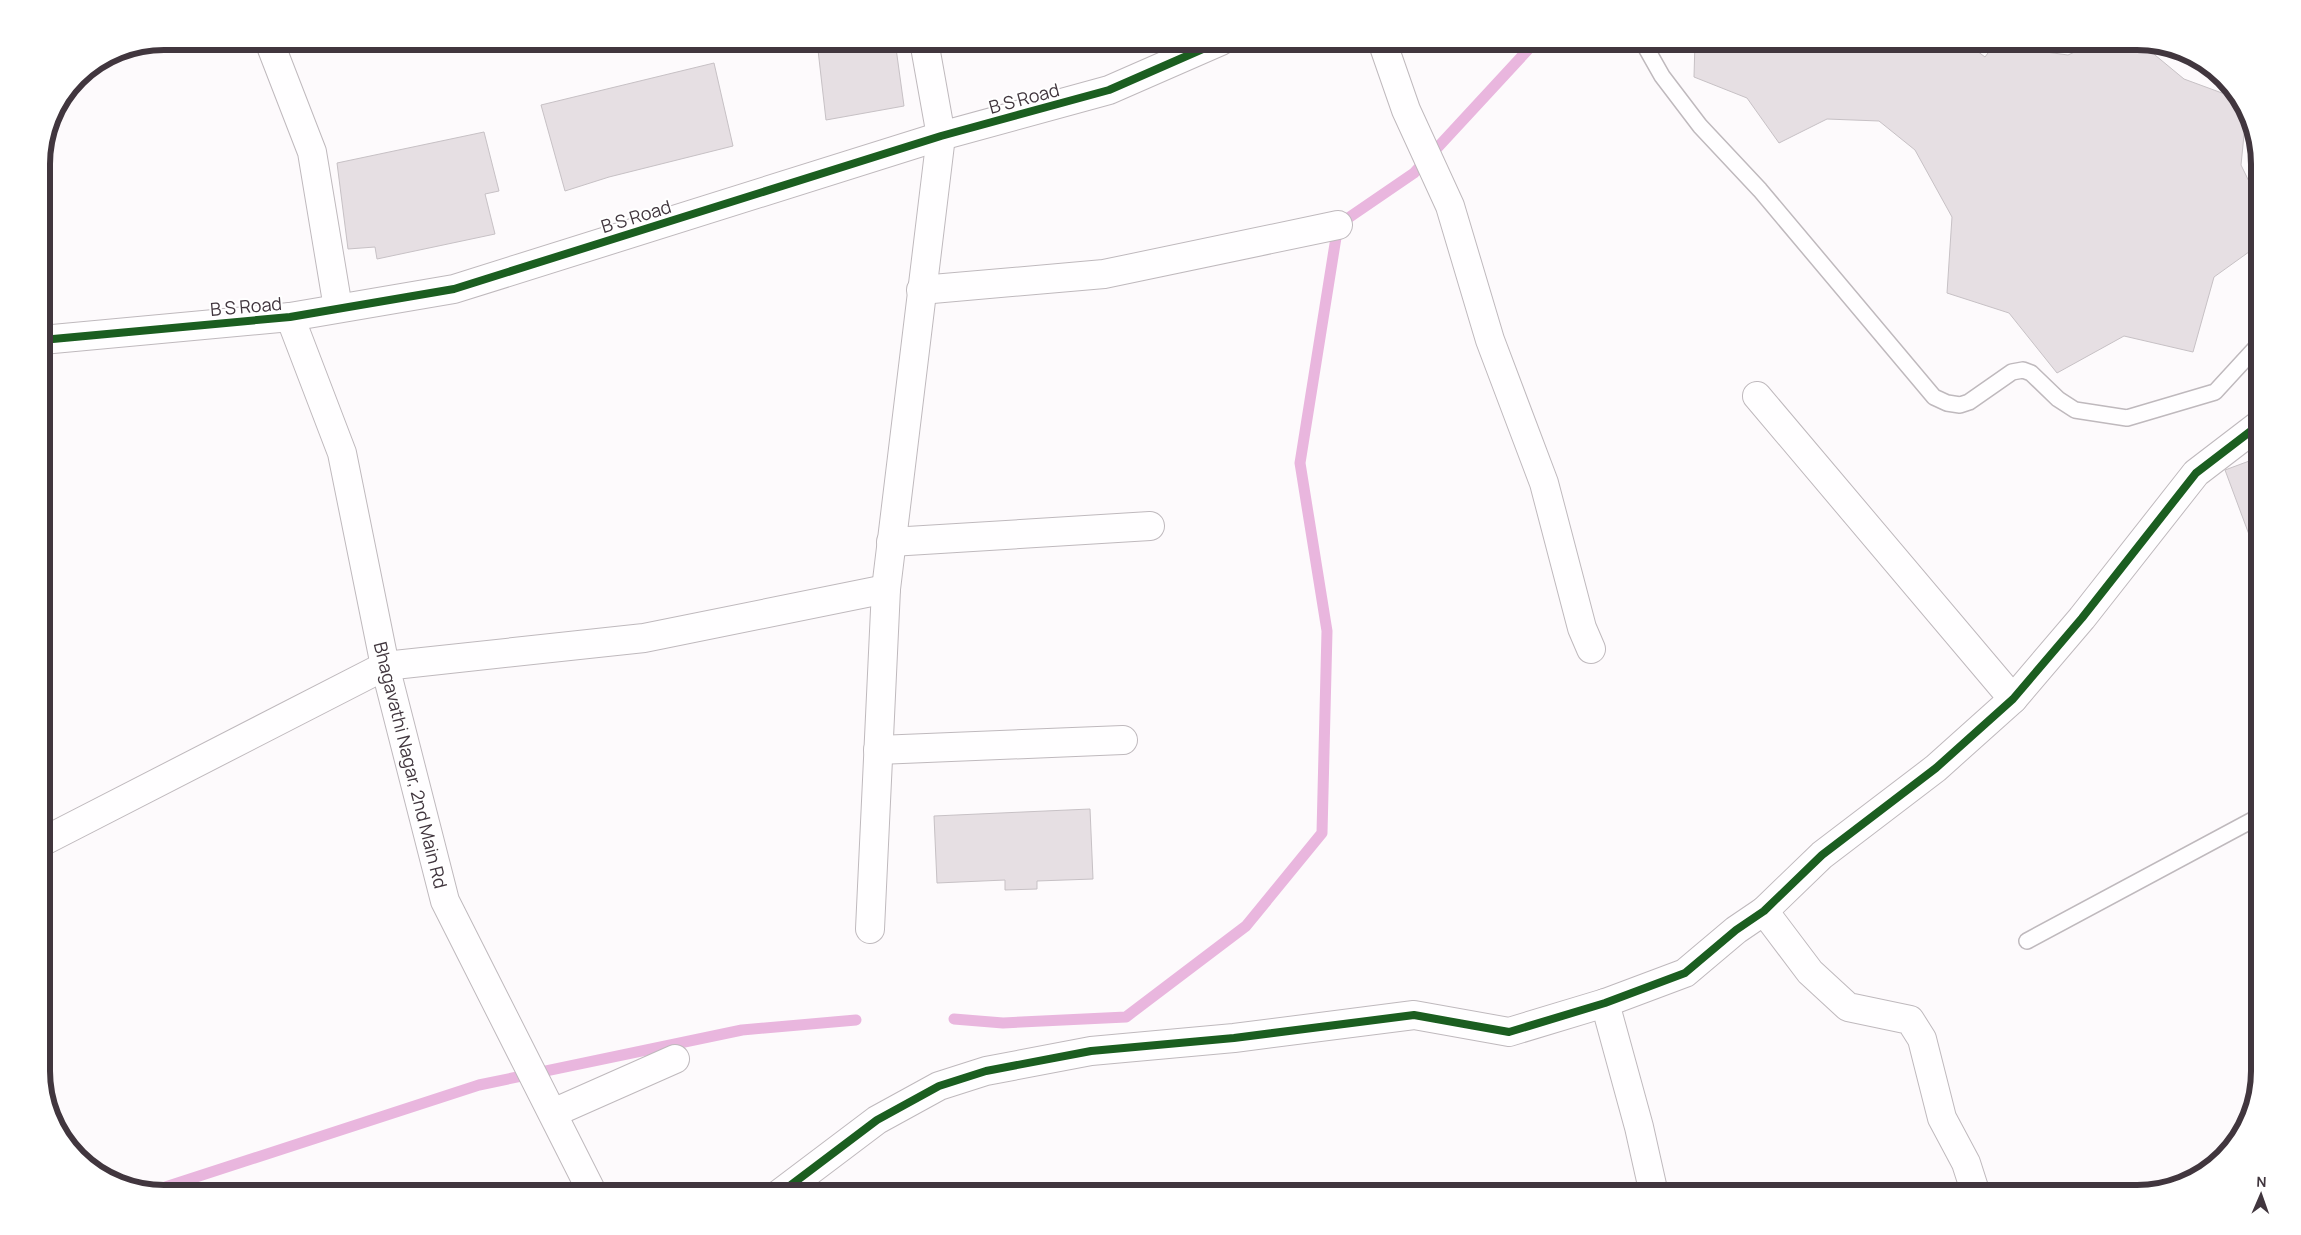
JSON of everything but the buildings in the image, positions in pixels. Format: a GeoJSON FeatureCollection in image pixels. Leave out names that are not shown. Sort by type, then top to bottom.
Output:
{"type":"FeatureCollection","features":[{"type":"Feature","properties":{"kind":"street"},"geometry":{"type":"LineString","coordinates":[[272,50],[312,152],[338,308]]}},
{"type":"Feature","properties":{"kind":"street"},"geometry":{"type":"LineString","coordinates":[[870,929],[886,589],[941,136],[926,50]]}},
{"type":"Feature","properties":{"kind":"street","name":"B S Road"},"geometry":{"type":"LineString","coordinates":[[50,339],[290,317],[454,289],[941,136],[1109,90],[1200,50]]}},
{"type":"Feature","properties":{"kind":"street"},"geometry":{"type":"LineString","coordinates":[[1385,50],[1406,110],[1450,206],[1490,340],[1544,483],[1582,628],[1591,650]]}},
{"type":"Feature","properties":{"kind":"street"},"geometry":{"type":"LineString","coordinates":[[922,290],[1104,274],[1338,224]]}},
{"type":"Feature","properties":{"kind":"street","name":"Bhagavathi Nagar, 2nd Main Rd"},"geometry":{"type":"LineString","coordinates":[[290,317],[342,453],[385,666],[445,900],[549,1105],[585,1185]]}},
{"type":"Feature","properties":{"kind":"street"},"geometry":{"type":"LineString","coordinates":[[1757,396],[2013,699]]}},
{"type":"Feature","properties":{"kind":"street"},"geometry":{"type":"LineString","coordinates":[[791,1185],[878,1120],[939,1086],[986,1071],[1091,1051],[1234,1038],[1414,1015],[1509,1032],[1605,1003],[1685,973],[1736,930],[1764,911],[1822,855],[1936,768],[2013,699],[2082,618],[2196,473],[2251,431]]}},
{"type":"Feature","properties":{"kind":"street"},"geometry":{"type":"LineString","coordinates":[[891,542],[1150,526]]}},
{"type":"Feature","properties":{"kind":"street"},"geometry":{"type":"LineString","coordinates":[[50,838],[385,666],[644,638],[886,589]]}},
{"type":"Feature","properties":{"kind":"street"},"geometry":{"type":"LineString","coordinates":[[878,750],[1123,740]]}},
{"type":"Feature","properties":{"kind":"street"},"geometry":{"type":"LineString","coordinates":[[1764,911],[1810,972],[1848,1007],[1910,1020],[1922,1038],[1942,1118],[1966,1163],[1973,1185]]}},
{"type":"Feature","properties":{"kind":"street"},"geometry":{"type":"LineString","coordinates":[[1605,1003],[1639,1127],[1652,1185]]}},
{"type":"Feature","properties":{"kind":"street"},"geometry":{"type":"LineString","coordinates":[[549,1105],[675,1059]]}},
{"type":"Feature","properties":{"kind":"lane"},"geometry":{"type":"LineString","coordinates":[[1647,50],[1662,76],[1700,126],[1760,190],[1934,397],[1947,403],[1960,405],[1969,402],[2012,372],[2023,370],[2031,373],[2058,399],[2075,410],[2130,418],[2215,392],[2251,353]]}},
{"type":"Feature","properties":{"kind":"lane"},"geometry":{"type":"LineString","coordinates":[[2027,941],[2251,821]]}},
{"type":"Feature","properties":{"kind":"waterway"},"geometry":{"type":"LineString","coordinates":[[954,1019],[1003,1023],[1126,1017],[1246,926],[1322,833],[1327,631],[1300,463],[1338,225],[1414,173],[1528,50]]}},
{"type":"Feature","properties":{"kind":"waterway"},"geometry":{"type":"LineString","coordinates":[[171,1185],[479,1085],[742,1030],[856,1020]]}},
{"type":"Feature","properties":{"kind":"cycle path"},"geometry":{"type":"LineString","coordinates":[[50,339],[290,317],[454,289],[941,136],[1109,90],[1200,50]]}},
{"type":"Feature","properties":{"kind":"cycle path"},"geometry":{"type":"LineString","coordinates":[[791,1185],[877,1120],[939,1086],[986,1071],[1091,1051],[1234,1038],[1414,1015],[1509,1032],[1605,1003],[1685,973],[1736,930],[1764,911],[1822,855],[1936,768],[2013,699],[2082,618],[2196,473],[2251,431]]}}]}
